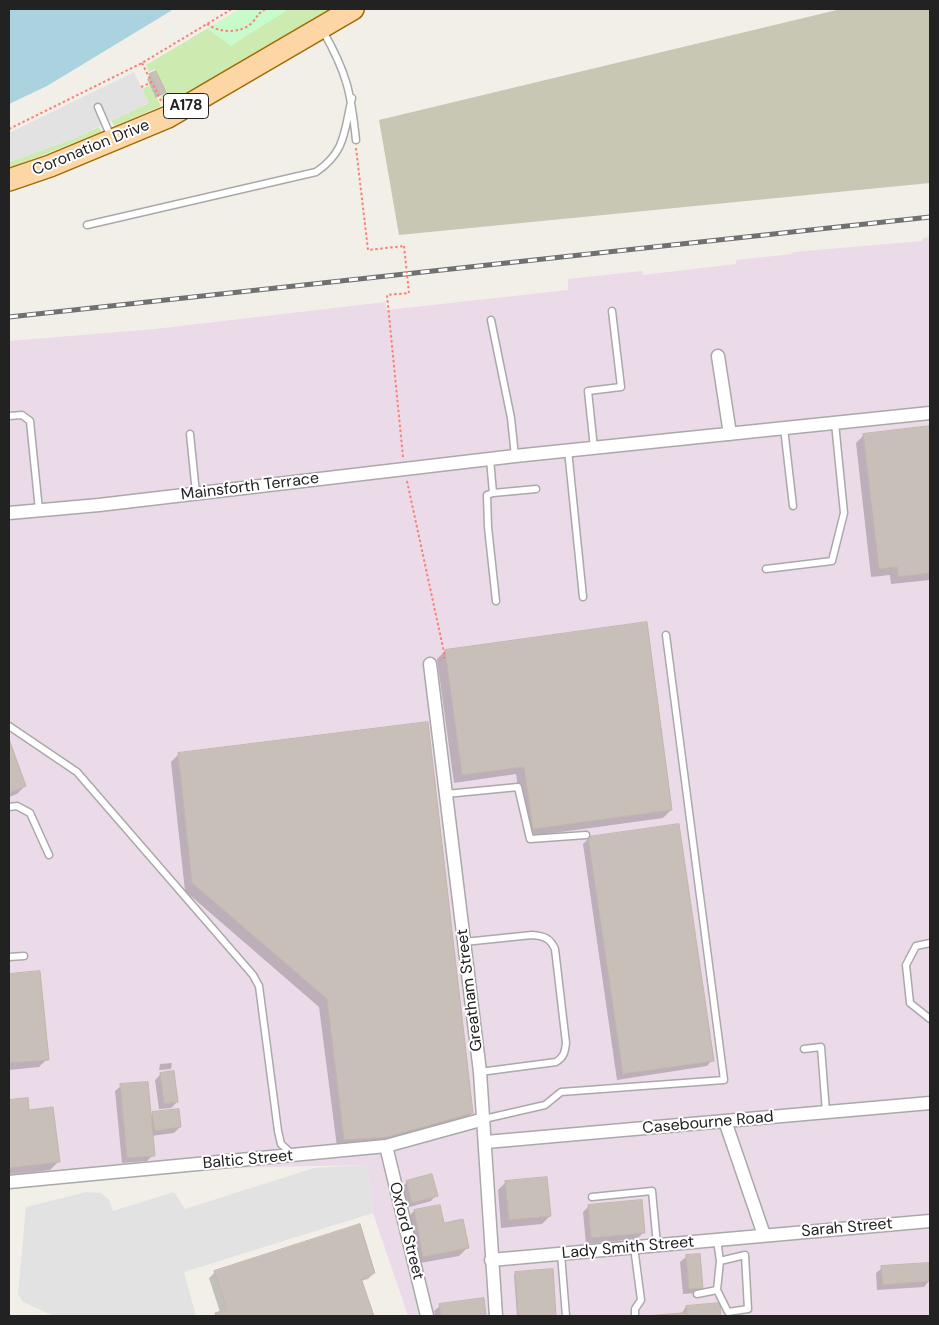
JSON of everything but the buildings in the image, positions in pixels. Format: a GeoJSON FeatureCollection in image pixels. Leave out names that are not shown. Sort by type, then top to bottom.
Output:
{"type":"FeatureCollection","features":[{"type":"Feature","properties":{"kind":"main road","name":"Coronation Drive"},"geometry":{"type":"LineString","coordinates":[[9,180],[168,117],[353,9]]}},
{"type":"Feature","properties":{"kind":"street"},"geometry":{"type":"LineString","coordinates":[[718,356],[730,434]]}},
{"type":"Feature","properties":{"kind":"street","name":"Mainsforth Terrace"},"geometry":{"type":"LineString","coordinates":[[9,513],[404,470],[568,450],[930,413]]}},
{"type":"Feature","properties":{"kind":"street","name":"Greatham Street"},"geometry":{"type":"LineString","coordinates":[[430,664],[480,1072],[496,1316]]}},
{"type":"Feature","properties":{"kind":"street","name":"Casebourne Road"},"geometry":{"type":"LineString","coordinates":[[486,1142],[930,1103]]}},
{"type":"Feature","properties":{"kind":"street","name":"Baltic Street"},"geometry":{"type":"LineString","coordinates":[[9,1182],[386,1146],[484,1120]]}},
{"type":"Feature","properties":{"kind":"street"},"geometry":{"type":"LineString","coordinates":[[726,1121],[764,1235]]}},
{"type":"Feature","properties":{"kind":"street","name":"Oxford Street"},"geometry":{"type":"LineString","coordinates":[[386,1146],[427,1316]]}},
{"type":"Feature","properties":{"kind":"street","name":"Sarah Street"},"geometry":{"type":"LineString","coordinates":[[764,1235],[930,1222]]}},
{"type":"Feature","properties":{"kind":"street","name":"Lady Smith Street"},"geometry":{"type":"LineString","coordinates":[[491,1260],[764,1235]]}},
{"type":"Feature","properties":{"kind":"lane"},"geometry":{"type":"LineString","coordinates":[[321,28],[341,64],[352,98],[356,140]]}},
{"type":"Feature","properties":{"kind":"lane"},"geometry":{"type":"LineString","coordinates":[[87,225],[316,172],[331,162],[340,148],[352,98]]}},
{"type":"Feature","properties":{"kind":"lane"},"geometry":{"type":"LineString","coordinates":[[98,107],[113,140]]}},
{"type":"Feature","properties":{"kind":"lane"},"geometry":{"type":"LineString","coordinates":[[594,448],[588,391],[621,387],[612,312]]}},
{"type":"Feature","properties":{"kind":"lane"},"geometry":{"type":"LineString","coordinates":[[491,320],[511,418],[515,456]]}},
{"type":"Feature","properties":{"kind":"lane"},"geometry":{"type":"LineString","coordinates":[[9,416],[22,415],[30,421],[39,510]]}},
{"type":"Feature","properties":{"kind":"lane"},"geometry":{"type":"LineString","coordinates":[[766,569],[832,562],[844,513],[835,422]]}},
{"type":"Feature","properties":{"kind":"lane"},"geometry":{"type":"LineString","coordinates":[[784,428],[793,506]]}},
{"type":"Feature","properties":{"kind":"lane"},"geometry":{"type":"LineString","coordinates":[[190,434],[196,493]]}},
{"type":"Feature","properties":{"kind":"lane"},"geometry":{"type":"LineString","coordinates":[[568,450],[583,597]]}},
{"type":"Feature","properties":{"kind":"lane"},"geometry":{"type":"LineString","coordinates":[[490,459],[493,493]]}},
{"type":"Feature","properties":{"kind":"lane"},"geometry":{"type":"LineString","coordinates":[[496,601],[487,495],[536,489]]}},
{"type":"Feature","properties":{"kind":"lane"},"geometry":{"type":"LineString","coordinates":[[484,1120],[544,1105],[561,1092],[724,1080],[666,635]]}},
{"type":"Feature","properties":{"kind":"lane"},"geometry":{"type":"LineString","coordinates":[[9,726],[77,772],[253,974],[259,986],[278,1131],[281,1144],[293,1155]]}},
{"type":"Feature","properties":{"kind":"lane"},"geometry":{"type":"LineString","coordinates":[[446,794],[518,787],[530,839],[586,835]]}},
{"type":"Feature","properties":{"kind":"lane"},"geometry":{"type":"LineString","coordinates":[[9,807],[18,806],[30,813],[49,855]]}},
{"type":"Feature","properties":{"kind":"lane"},"geometry":{"type":"LineString","coordinates":[[464,942],[532,935],[547,938],[555,949],[566,1043],[562,1059],[556,1062],[480,1072]]}},
{"type":"Feature","properties":{"kind":"lane"},"geometry":{"type":"LineString","coordinates":[[930,943],[916,946],[906,965],[910,1003],[930,1019]]}},
{"type":"Feature","properties":{"kind":"lane"},"geometry":{"type":"LineString","coordinates":[[9,957],[24,956]]}},
{"type":"Feature","properties":{"kind":"lane"},"geometry":{"type":"LineString","coordinates":[[804,1049],[821,1046],[826,1112]]}},
{"type":"Feature","properties":{"kind":"lane"},"geometry":{"type":"LineString","coordinates":[[592,1197],[652,1191],[657,1245]]}},
{"type":"Feature","properties":{"kind":"lane"},"geometry":{"type":"LineString","coordinates":[[717,1240],[720,1261],[717,1290],[728,1312],[748,1309],[745,1255],[720,1261]]}},
{"type":"Feature","properties":{"kind":"lane"},"geometry":{"type":"LineString","coordinates":[[634,1247],[641,1300],[635,1309],[635,1316]]}},
{"type":"Feature","properties":{"kind":"lane"},"geometry":{"type":"LineString","coordinates":[[561,1254],[566,1316]]}},
{"type":"Feature","properties":{"kind":"lane"},"geometry":{"type":"LineString","coordinates":[[698,1294],[717,1290]]}},
{"type":"Feature","properties":{"kind":"path"},"geometry":{"type":"LineString","coordinates":[[9,128],[142,63],[232,9]]}},
{"type":"Feature","properties":{"kind":"path"},"geometry":{"type":"LineString","coordinates":[[208,24],[216,31],[245,28],[251,24],[260,10],[266,9]]}},
{"type":"Feature","properties":{"kind":"path"},"geometry":{"type":"LineString","coordinates":[[142,63],[164,108]]}},
{"type":"Feature","properties":{"kind":"path"},"geometry":{"type":"LineString","coordinates":[[141,87],[152,82]]}},
{"type":"Feature","properties":{"kind":"path"},"geometry":{"type":"LineString","coordinates":[[356,140],[368,250],[404,246],[409,293],[387,295],[404,470],[445,657],[430,664]]}},
{"type":"Feature","properties":{"kind":"shaded area"},"geometry":{"type":"Polygon","coordinates":[[[841,9],[930,9],[930,183],[399,235],[379,120],[841,9]]]}},
{"type":"Feature","properties":{"kind":"shaded area"},"geometry":{"type":"Polygon","coordinates":[[[134,72],[149,103],[73,139],[9,162],[9,133],[134,72]]]}},
{"type":"Feature","properties":{"kind":"shaded area"},"geometry":{"type":"Polygon","coordinates":[[[930,237],[930,1316],[408,1316],[373,1213],[367,1165],[9,1173],[9,341],[155,329],[385,302],[387,310],[568,290],[568,279],[642,271],[643,275],[736,264],[736,260],[792,254],[793,252],[922,241],[923,238],[930,237]]]}},
{"type":"Feature","properties":{"kind":"shaded area"},"geometry":{"type":"Polygon","coordinates":[[[367,1165],[373,1213],[184,1272],[196,1316],[54,1316],[23,1302],[18,1294],[26,1207],[86,1192],[101,1193],[109,1200],[113,1211],[174,1192],[185,1209],[314,1168],[367,1165]]]}},
{"type":"Feature","properties":{"kind":"green space"},"geometry":{"type":"Polygon","coordinates":[[[240,9],[329,9],[197,88],[164,105],[160,95],[166,92],[155,69],[149,72],[146,65],[240,9]]]}},
{"type":"Feature","properties":{"kind":"green space"},"geometry":{"type":"Polygon","coordinates":[[[240,9],[289,9],[231,46],[207,29],[240,9]]]}},
{"type":"Feature","properties":{"kind":"green space"},"geometry":{"type":"Polygon","coordinates":[[[150,85],[161,106],[115,126],[111,121],[149,103],[142,89],[150,85]]]}},
{"type":"Feature","properties":{"kind":"green space"},"geometry":{"type":"Polygon","coordinates":[[[99,127],[102,132],[9,168],[9,162],[73,139],[99,127]]]}},
{"type":"Feature","properties":{"kind":"water"},"geometry":{"type":"Polygon","coordinates":[[[9,9],[174,9],[47,86],[9,104],[9,9]]]}},
{"type":"Feature","properties":{"kind":"railway"},"geometry":{"type":"LineString","coordinates":[[9,317],[930,217]]}}]}
